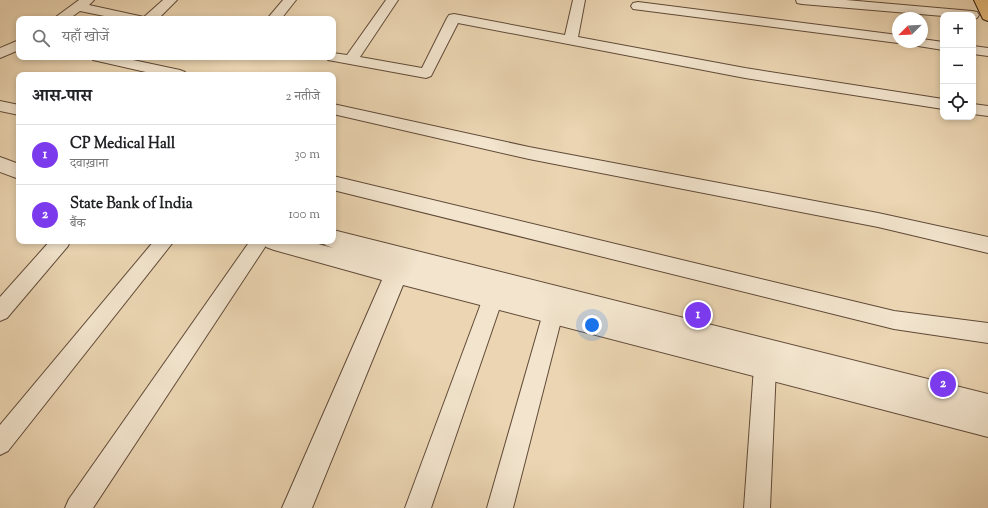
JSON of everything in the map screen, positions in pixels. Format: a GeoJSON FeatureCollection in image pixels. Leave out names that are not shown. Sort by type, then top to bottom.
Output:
{"type":"FeatureCollection","features":[{"type":"Feature","properties":{"kind":"main road"},"geometry":{"type":"LineString","coordinates":[[981,0],[988,16]]}},
{"type":"Feature","properties":{"kind":"street"},"geometry":{"type":"LineString","coordinates":[[153,16],[171,0]]}},
{"type":"Feature","properties":{"kind":"street"},"geometry":{"type":"LineString","coordinates":[[277,16],[290,0]]}},
{"type":"Feature","properties":{"kind":"street"},"geometry":{"type":"LineString","coordinates":[[351,60],[392,0]]}},
{"type":"Feature","properties":{"kind":"street"},"geometry":{"type":"LineString","coordinates":[[571,40],[579,0]]}},
{"type":"Feature","properties":{"kind":"street"},"geometry":{"type":"LineString","coordinates":[[802,0],[940,12]]}},
{"type":"Feature","properties":{"kind":"street"},"geometry":{"type":"LineString","coordinates":[[65,16],[84,4],[128,16]]}},
{"type":"Feature","properties":{"kind":"street"},"geometry":{"type":"LineString","coordinates":[[638,6],[892,38]]}},
{"type":"Feature","properties":{"kind":"street"},"geometry":{"type":"LineString","coordinates":[[976,15],[988,16]]}},
{"type":"Feature","properties":{"kind":"street"},"geometry":{"type":"LineString","coordinates":[[336,58],[426,73],[454,18],[745,73],[940,104]]}},
{"type":"Feature","properties":{"kind":"street"},"geometry":{"type":"LineString","coordinates":[[928,44],[940,46]]}},
{"type":"Feature","properties":{"kind":"street"},"geometry":{"type":"LineString","coordinates":[[0,54],[16,46]]}},
{"type":"Feature","properties":{"kind":"street"},"geometry":{"type":"LineString","coordinates":[[976,50],[988,52]]}},
{"type":"Feature","properties":{"kind":"street"},"geometry":{"type":"LineString","coordinates":[[112,60],[166,72]]}},
{"type":"Feature","properties":{"kind":"street"},"geometry":{"type":"LineString","coordinates":[[0,106],[16,109]]}},
{"type":"Feature","properties":{"kind":"street"},"geometry":{"type":"LineString","coordinates":[[336,110],[529,153],[878,220],[988,245]]}},
{"type":"Feature","properties":{"kind":"street"},"geometry":{"type":"LineString","coordinates":[[976,110],[988,112]]}},
{"type":"Feature","properties":{"kind":"street"},"geometry":{"type":"LineString","coordinates":[[0,152],[16,155]]}},
{"type":"Feature","properties":{"kind":"street"},"geometry":{"type":"LineString","coordinates":[[0,164],[16,171]]}},
{"type":"Feature","properties":{"kind":"street"},"geometry":{"type":"LineString","coordinates":[[336,184],[894,320],[988,333]]}},
{"type":"Feature","properties":{"kind":"street"},"geometry":{"type":"LineString","coordinates":[[336,240],[988,406]]}},
{"type":"Feature","properties":{"kind":"street"},"geometry":{"type":"LineString","coordinates":[[0,312],[58,244]]}},
{"type":"Feature","properties":{"kind":"street"},"geometry":{"type":"LineString","coordinates":[[0,443],[163,244]]}},
{"type":"Feature","properties":{"kind":"street"},"geometry":{"type":"LineString","coordinates":[[78,508],[258,244]]}},
{"type":"Feature","properties":{"kind":"street"},"geometry":{"type":"LineString","coordinates":[[285,244],[396,274],[988,424]]}},
{"type":"Feature","properties":{"kind":"street"},"geometry":{"type":"LineString","coordinates":[[297,508],[396,274]]}},
{"type":"Feature","properties":{"kind":"street"},"geometry":{"type":"LineString","coordinates":[[418,508],[493,298]]}},
{"type":"Feature","properties":{"kind":"street"},"geometry":{"type":"LineString","coordinates":[[500,508],[553,313]]}},
{"type":"Feature","properties":{"kind":"street"},"geometry":{"type":"LineString","coordinates":[[757,508],[765,367]]}},
{"type":"Feature","properties":{"kind":"place","name":"CP Medical Hall"},"geometry":{"type":"Point","coordinates":[698,315]}},
{"type":"Feature","properties":{"kind":"place","name":"State Bank of India"},"geometry":{"type":"Point","coordinates":[943,384]}}]}
